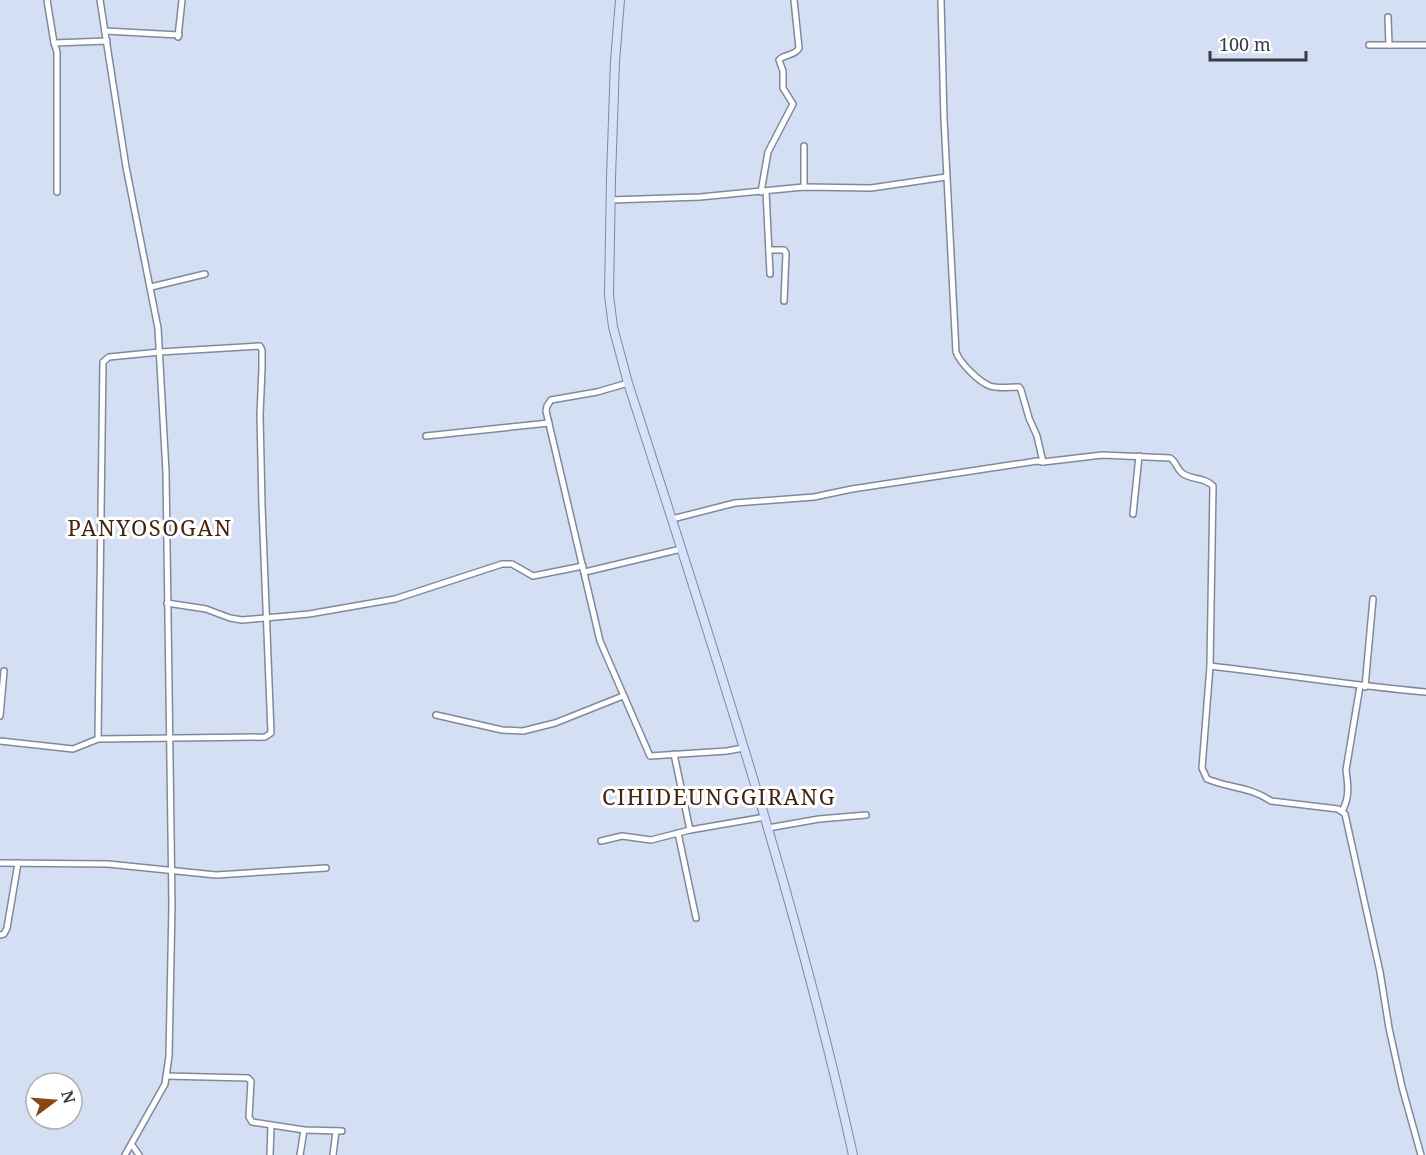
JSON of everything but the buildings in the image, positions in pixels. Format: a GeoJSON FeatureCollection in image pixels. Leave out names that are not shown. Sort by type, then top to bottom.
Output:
{"type":"FeatureCollection","features":[{"type":"Feature","properties":{"kind":"main road"},"geometry":{"type":"LineString","coordinates":[[620,0],[615,61],[610,200],[610,313],[616,343],[765,817],[803,953],[853,1155]]}},
{"type":"Feature","properties":{"kind":"street"},"geometry":{"type":"LineString","coordinates":[[47,0],[57,52],[57,192]]}},
{"type":"Feature","properties":{"kind":"street"},"geometry":{"type":"LineString","coordinates":[[100,0],[126,167],[158,328],[166,472],[171,870],[169,1056],[165,1084],[125,1155]]}},
{"type":"Feature","properties":{"kind":"street"},"geometry":{"type":"LineString","coordinates":[[105,31],[179,36],[182,0]]}},
{"type":"Feature","properties":{"kind":"street"},"geometry":{"type":"LineString","coordinates":[[770,273],[763,191],[768,152],[793,104],[783,88],[783,71],[779,60],[781,57],[794,54],[799,48],[794,0]]}},
{"type":"Feature","properties":{"kind":"street"},"geometry":{"type":"LineString","coordinates":[[941,0],[946,177],[956,352],[963,365],[985,383],[991,386],[1019,387],[1037,436],[1043,462]]}},
{"type":"Feature","properties":{"kind":"street"},"geometry":{"type":"LineString","coordinates":[[1388,17],[1389,45]]}},
{"type":"Feature","properties":{"kind":"street"},"geometry":{"type":"LineString","coordinates":[[54,43],[107,41]]}},
{"type":"Feature","properties":{"kind":"street"},"geometry":{"type":"LineString","coordinates":[[1369,45],[1426,45]]}},
{"type":"Feature","properties":{"kind":"street"},"geometry":{"type":"LineString","coordinates":[[804,146],[804,187]]}},
{"type":"Feature","properties":{"kind":"street"},"geometry":{"type":"LineString","coordinates":[[610,200],[700,197],[804,187],[871,188],[946,177]]}},
{"type":"Feature","properties":{"kind":"street"},"geometry":{"type":"LineString","coordinates":[[769,250],[784,250],[786,253],[784,301]]}},
{"type":"Feature","properties":{"kind":"street"},"geometry":{"type":"LineString","coordinates":[[151,286],[205,274]]}},
{"type":"Feature","properties":{"kind":"street"},"geometry":{"type":"LineString","coordinates":[[0,741],[73,749],[98,739],[170,740],[265,737],[271,733],[265,618],[260,415],[261,348],[250,345],[109,357],[102,364],[98,739]]}},
{"type":"Feature","properties":{"kind":"street"},"geometry":{"type":"LineString","coordinates":[[628,383],[589,394],[551,400],[546,406],[600,641],[650,756],[743,748]]}},
{"type":"Feature","properties":{"kind":"street"},"geometry":{"type":"LineString","coordinates":[[426,436],[549,423]]}},
{"type":"Feature","properties":{"kind":"street"},"geometry":{"type":"LineString","coordinates":[[672,519],[735,503],[814,497],[1037,461],[1101,455],[1173,459],[1183,474],[1210,483],[1213,486],[1210,666],[1202,768],[1207,778],[1243,787],[1271,801],[1342,811],[1347,819],[1380,972],[1389,1028],[1402,1087],[1421,1155]]}},
{"type":"Feature","properties":{"kind":"street"},"geometry":{"type":"LineString","coordinates":[[1133,514],[1139,456]]}},
{"type":"Feature","properties":{"kind":"street"},"geometry":{"type":"LineString","coordinates":[[167,603],[206,609],[242,620],[309,614],[395,599],[502,564],[512,564],[530,575],[537,576],[681,549]]}},
{"type":"Feature","properties":{"kind":"street"},"geometry":{"type":"LineString","coordinates":[[1342,811],[1346,803],[1348,780],[1346,770],[1362,687],[1373,599]]}},
{"type":"Feature","properties":{"kind":"street"},"geometry":{"type":"LineString","coordinates":[[1210,666],[1277,673],[1362,687],[1426,692]]}},
{"type":"Feature","properties":{"kind":"street"},"geometry":{"type":"LineString","coordinates":[[0,716],[4,671]]}},
{"type":"Feature","properties":{"kind":"street"},"geometry":{"type":"LineString","coordinates":[[436,715],[502,730],[523,731],[555,723],[623,696]]}},
{"type":"Feature","properties":{"kind":"street"},"geometry":{"type":"LineString","coordinates":[[675,754],[690,830]]}},
{"type":"Feature","properties":{"kind":"street"},"geometry":{"type":"LineString","coordinates":[[768,828],[819,819],[866,815]]}},
{"type":"Feature","properties":{"kind":"street"},"geometry":{"type":"LineString","coordinates":[[601,842],[622,836],[644,841],[651,840],[690,830],[765,817]]}},
{"type":"Feature","properties":{"kind":"street"},"geometry":{"type":"LineString","coordinates":[[678,833],[696,918]]}},
{"type":"Feature","properties":{"kind":"street"},"geometry":{"type":"LineString","coordinates":[[0,863],[108,864],[216,875],[326,868]]}},
{"type":"Feature","properties":{"kind":"street"},"geometry":{"type":"LineString","coordinates":[[0,935],[4,934],[7,928],[18,863]]}},
{"type":"Feature","properties":{"kind":"street"},"geometry":{"type":"LineString","coordinates":[[166,1076],[248,1078],[251,1082],[250,1120],[255,1124],[271,1126],[339,1131],[333,1155]]}},
{"type":"Feature","properties":{"kind":"street"},"geometry":{"type":"LineString","coordinates":[[270,1155],[271,1126]]}},
{"type":"Feature","properties":{"kind":"street"},"geometry":{"type":"LineString","coordinates":[[300,1155],[304,1130]]}},
{"type":"Feature","properties":{"kind":"street"},"geometry":{"type":"LineString","coordinates":[[132,1145],[139,1155]]}},
{"type":"Feature","properties":{"kind":"district","name":"PANYOSOGAN"},"geometry":{"type":"Point","coordinates":[150,528]}},
{"type":"Feature","properties":{"kind":"district","name":"CIHIDEUNGGIRANG"},"geometry":{"type":"Point","coordinates":[719,797]}}]}
